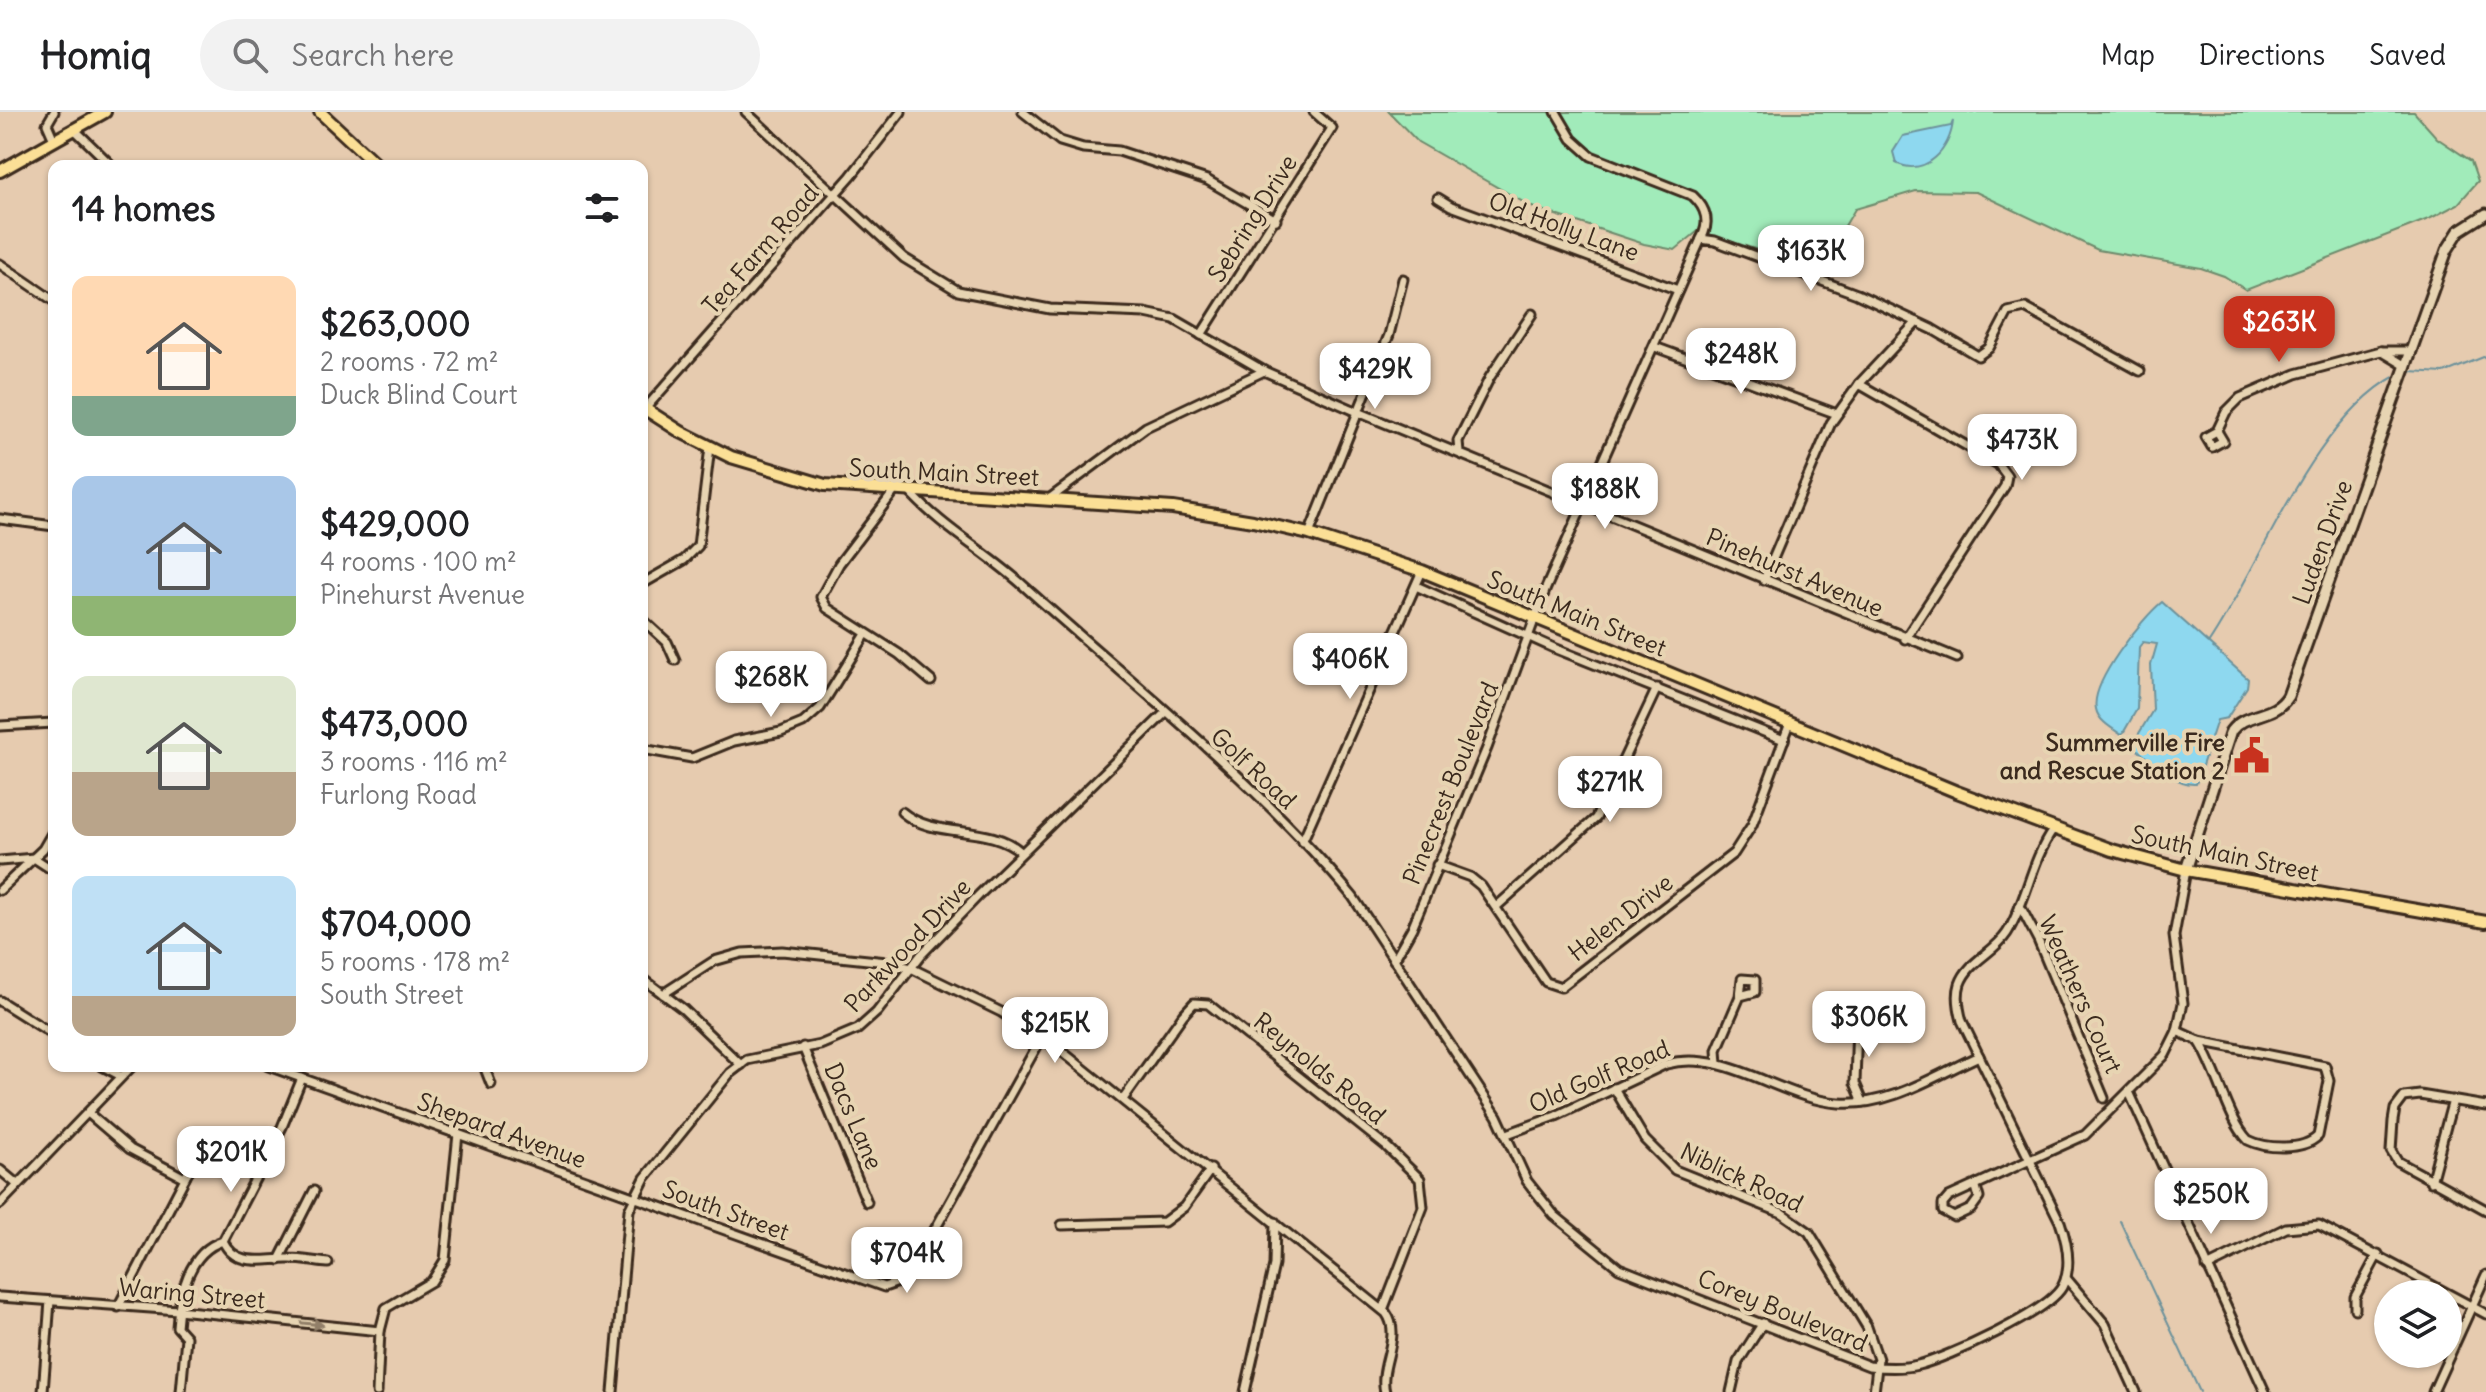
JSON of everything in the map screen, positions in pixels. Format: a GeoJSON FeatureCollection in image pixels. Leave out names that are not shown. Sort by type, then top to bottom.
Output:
{"type":"FeatureCollection","features":[{"type":"Feature","properties":{"kind":"main road"},"geometry":{"type":"LineString","coordinates":[[0,171],[105,112]]}},
{"type":"Feature","properties":{"kind":"main road"},"geometry":{"type":"LineString","coordinates":[[320,112],[372,160]]}},
{"type":"Feature","properties":{"kind":"main road","name":"South Main Street"},"geometry":{"type":"LineString","coordinates":[[648,413],[710,447],[753,465],[825,485],[1200,511],[1309,534],[1422,571],[2053,830],[2186,870],[2486,922]]}},
{"type":"Feature","properties":{"kind":"street"},"geometry":{"type":"LineString","coordinates":[[54,112],[47,124],[54,140]]}},
{"type":"Feature","properties":{"kind":"street","name":"Pinehurst Avenue"},"geometry":{"type":"LineString","coordinates":[[746,112],[904,258],[958,291],[1050,309],[1155,315],[1174,319],[1264,371],[1358,412],[1957,658]]}},
{"type":"Feature","properties":{"kind":"street","name":"Tea Farm Road"},"geometry":{"type":"LineString","coordinates":[[648,404],[836,193],[901,112]]}},
{"type":"Feature","properties":{"kind":"street"},"geometry":{"type":"LineString","coordinates":[[1023,112],[1060,141],[1083,148],[1119,151],[1207,180],[1276,220]]}},
{"type":"Feature","properties":{"kind":"street","name":"Sebring Drive"},"geometry":{"type":"LineString","coordinates":[[1201,335],[1332,128],[1314,112]]}},
{"type":"Feature","properties":{"kind":"street"},"geometry":{"type":"LineString","coordinates":[[1556,112],[1578,146],[1591,156],[1698,201],[1704,209],[1707,225],[1701,239],[1715,241],[1857,294],[1917,322],[1978,356],[1989,348],[2008,312],[2025,308],[2140,371]]}},
{"type":"Feature","properties":{"kind":"street"},"geometry":{"type":"LineString","coordinates":[[74,129],[106,160]]}},
{"type":"Feature","properties":{"kind":"street","name":"Old Holly Lane"},"geometry":{"type":"LineString","coordinates":[[1438,198],[1451,206],[1678,290]]}},
{"type":"Feature","properties":{"kind":"street","name":"Luden Drive"},"geometry":{"type":"LineString","coordinates":[[2186,870],[2231,731],[2243,719],[2277,709],[2288,696],[2447,250],[2459,231],[2486,214]]}},
{"type":"Feature","properties":{"kind":"street","name":"Pinecrest Boulevard"},"geometry":{"type":"LineString","coordinates":[[1394,960],[1404,945],[1583,505],[1701,239]]}},
{"type":"Feature","properties":{"kind":"street"},"geometry":{"type":"LineString","coordinates":[[0,264],[48,297]]}},
{"type":"Feature","properties":{"kind":"street"},"geometry":{"type":"LineString","coordinates":[[1309,534],[1389,335],[1403,279]]}},
{"type":"Feature","properties":{"kind":"street"},"geometry":{"type":"LineString","coordinates":[[1459,452],[1458,441],[1490,377],[1532,314]]}},
{"type":"Feature","properties":{"kind":"street"},"geometry":{"type":"LineString","coordinates":[[1764,580],[1837,414],[1859,384],[1917,322]]}},
{"type":"Feature","properties":{"kind":"street"},"geometry":{"type":"LineString","coordinates":[[1655,347],[1837,414]]}},
{"type":"Feature","properties":{"kind":"street"},"geometry":{"type":"LineString","coordinates":[[2217,431],[2226,412],[2240,398],[2314,367],[2381,351],[2412,351]]}},
{"type":"Feature","properties":{"kind":"street"},"geometry":{"type":"LineString","coordinates":[[2381,351],[2406,366]]}},
{"type":"Feature","properties":{"kind":"street"},"geometry":{"type":"LineString","coordinates":[[1049,499],[1146,427],[1264,371]]}},
{"type":"Feature","properties":{"kind":"street"},"geometry":{"type":"LineString","coordinates":[[1859,384],[1998,464],[2007,476],[2005,486],[1905,639]]}},
{"type":"Feature","properties":{"kind":"street"},"geometry":{"type":"LineString","coordinates":[[648,580],[690,556],[698,546],[710,447]]}},
{"type":"Feature","properties":{"kind":"street"},"geometry":{"type":"LineString","coordinates":[[896,489],[820,593],[827,608],[877,640],[931,681]]}},
{"type":"Feature","properties":{"kind":"street","name":"Golf Road"},"geometry":{"type":"LineString","coordinates":[[908,490],[928,511],[1024,586],[1302,842],[1353,897],[1507,1134]]}},
{"type":"Feature","properties":{"kind":"street"},"geometry":{"type":"LineString","coordinates":[[0,519],[48,525]]}},
{"type":"Feature","properties":{"kind":"street"},"geometry":{"type":"LineString","coordinates":[[1302,842],[1422,571]]}},
{"type":"Feature","properties":{"kind":"street"},"geometry":{"type":"LineString","coordinates":[[1416,586],[1530,637],[1784,740]]}},
{"type":"Feature","properties":{"kind":"street"},"geometry":{"type":"LineString","coordinates":[[648,625],[667,642],[675,660]]}},
{"type":"Feature","properties":{"kind":"street"},"geometry":{"type":"LineString","coordinates":[[648,750],[692,758],[734,741],[781,732],[803,723],[820,708],[866,634]]}},
{"type":"Feature","properties":{"kind":"street"},"geometry":{"type":"LineString","coordinates":[[1496,907],[1596,818],[1657,688]]}},
{"type":"Feature","properties":{"kind":"street","name":"Parkwood Drive"},"geometry":{"type":"LineString","coordinates":[[741,1065],[836,1041],[858,1029],[877,1012],[911,968],[1021,852],[1165,713]]}},
{"type":"Feature","properties":{"kind":"street"},"geometry":{"type":"LineString","coordinates":[[0,726],[48,723]]}},
{"type":"Feature","properties":{"kind":"street","name":"Helen Drive"},"geometry":{"type":"LineString","coordinates":[[1437,865],[1470,877],[1496,907],[1546,982],[1561,987],[1734,853],[1747,835],[1790,723]]}},
{"type":"Feature","properties":{"kind":"street"},"geometry":{"type":"LineString","coordinates":[[902,812],[950,830],[1001,839],[1021,852]]}},
{"type":"Feature","properties":{"kind":"street"},"geometry":{"type":"LineString","coordinates":[[2053,830],[2043,845],[2020,906],[2000,942],[1974,964],[1959,985],[1959,1012],[2065,1239],[2066,1278],[2105,1324],[2136,1392]]}},
{"type":"Feature","properties":{"kind":"street"},"geometry":{"type":"LineString","coordinates":[[0,890],[34,858],[48,838]]}},
{"type":"Feature","properties":{"kind":"street"},"geometry":{"type":"LineString","coordinates":[[0,861],[34,858],[48,867]]}},
{"type":"Feature","properties":{"kind":"street"},"geometry":{"type":"LineString","coordinates":[[1976,1187],[1979,1198],[1971,1209],[1954,1217],[1943,1211],[1943,1204],[1949,1197],[2085,1135],[2130,1094],[2165,1055],[2177,1031],[2183,1003],[2174,936],[2186,870]]}},
{"type":"Feature","properties":{"kind":"street","name":"Weathers Court"},"geometry":{"type":"LineString","coordinates":[[2020,906],[2038,940],[2104,1098]]}},
{"type":"Feature","properties":{"kind":"street"},"geometry":{"type":"LineString","coordinates":[[663,994],[714,961],[742,953],[782,951],[887,962],[911,968],[1001,1012],[1042,1037],[1124,1098],[1383,1310],[1391,1320],[1393,1332],[1383,1375],[1385,1392]]}},
{"type":"Feature","properties":{"kind":"street"},"geometry":{"type":"LineString","coordinates":[[613,1392],[627,1221],[634,1199],[645,1178],[741,1065],[648,983]]}},
{"type":"Feature","properties":{"kind":"street"},"geometry":{"type":"LineString","coordinates":[[1718,1064],[1717,1050],[1740,996]]}},
{"type":"Feature","properties":{"kind":"street"},"geometry":{"type":"LineString","coordinates":[[0,1001],[48,1031]]}},
{"type":"Feature","properties":{"kind":"street","name":"Reynolds Road"},"geometry":{"type":"LineString","coordinates":[[1124,1098],[1183,1015],[1194,1003],[1208,1004],[1397,1155],[1420,1179],[1423,1207],[1383,1310]]}},
{"type":"Feature","properties":{"kind":"street"},"geometry":{"type":"LineString","coordinates":[[1857,1023],[1854,1072],[1856,1090],[1863,1102]]}},
{"type":"Feature","properties":{"kind":"street"},"geometry":{"type":"LineString","coordinates":[[2177,1031],[2199,1041],[2325,1066],[2329,1081],[2318,1136],[2305,1145],[2285,1146],[2248,1140],[2240,1130],[2215,1067],[2199,1041]]}},
{"type":"Feature","properties":{"kind":"street","name":"South Street"},"geometry":{"type":"LineString","coordinates":[[634,1199],[876,1285],[884,1287],[904,1280],[988,1139],[1042,1037]]}},
{"type":"Feature","properties":{"kind":"street","name":"Dacs Lane"},"geometry":{"type":"LineString","coordinates":[[803,1047],[867,1202]]}},
{"type":"Feature","properties":{"kind":"street","name":"Old Golf Road"},"geometry":{"type":"LineString","coordinates":[[1507,1134],[1556,1116],[1675,1062],[1718,1064],[1818,1100],[1863,1102],[1899,1093],[1979,1056]]}},
{"type":"Feature","properties":{"kind":"street"},"geometry":{"type":"LineString","coordinates":[[113,1072],[121,1076]]}},
{"type":"Feature","properties":{"kind":"street"},"geometry":{"type":"LineString","coordinates":[[0,1204],[125,1072]]}},
{"type":"Feature","properties":{"kind":"street","name":"Shepard Avenue"},"geometry":{"type":"LineString","coordinates":[[285,1072],[634,1199]]}},
{"type":"Feature","properties":{"kind":"street"},"geometry":{"type":"LineString","coordinates":[[486,1072],[491,1084]]}},
{"type":"Feature","properties":{"kind":"street"},"geometry":{"type":"LineString","coordinates":[[181,1392],[186,1337],[177,1327],[178,1310],[198,1256],[210,1245],[223,1241],[282,1127],[302,1078]]}},
{"type":"Feature","properties":{"kind":"street","name":"Niblick Road"},"geometry":{"type":"LineString","coordinates":[[1614,1088],[1660,1159],[1675,1170],[1782,1213],[1809,1232],[1867,1327],[1879,1367],[1874,1392]]}},
{"type":"Feature","properties":{"kind":"street"},"geometry":{"type":"LineString","coordinates":[[2130,1094],[2265,1392]]}},
{"type":"Feature","properties":{"kind":"street"},"geometry":{"type":"LineString","coordinates":[[2486,1106],[2409,1095],[2400,1100],[2395,1109],[2391,1133],[2393,1156],[2400,1165],[2486,1210]]}},
{"type":"Feature","properties":{"kind":"street"},"geometry":{"type":"LineString","coordinates":[[2431,1182],[2453,1100]]}},
{"type":"Feature","properties":{"kind":"street"},"geometry":{"type":"LineString","coordinates":[[88,1113],[130,1149],[185,1178]]}},
{"type":"Feature","properties":{"kind":"street"},"geometry":{"type":"LineString","coordinates":[[377,1392],[380,1331],[386,1308],[432,1281],[445,1260],[458,1134]]}},
{"type":"Feature","properties":{"kind":"street","name":"Corey Boulevard"},"geometry":{"type":"LineString","coordinates":[[1507,1134],[1527,1181],[1540,1199],[1588,1245],[1619,1268],[1859,1363],[1879,1367],[1908,1366],[1935,1359],[2032,1314],[2055,1297],[2066,1278]]}},
{"type":"Feature","properties":{"kind":"street"},"geometry":{"type":"LineString","coordinates":[[118,1307],[197,1155]]}},
{"type":"Feature","properties":{"kind":"street"},"geometry":{"type":"LineString","coordinates":[[1062,1225],[1164,1222],[1184,1207],[1211,1169]]}},
{"type":"Feature","properties":{"kind":"street"},"geometry":{"type":"LineString","coordinates":[[0,1170],[18,1185]]}},
{"type":"Feature","properties":{"kind":"street"},"geometry":{"type":"LineString","coordinates":[[279,1260],[314,1191]]}},
{"type":"Feature","properties":{"kind":"street"},"geometry":{"type":"LineString","coordinates":[[1245,1392],[1274,1265],[1275,1222]]}},
{"type":"Feature","properties":{"kind":"street"},"geometry":{"type":"LineString","coordinates":[[2207,1267],[2239,1248],[2302,1224],[2329,1229],[2486,1314]]}},
{"type":"Feature","properties":{"kind":"street"},"geometry":{"type":"LineString","coordinates":[[223,1241],[227,1251],[247,1260],[290,1259],[328,1263]]}},
{"type":"Feature","properties":{"kind":"street"},"geometry":{"type":"LineString","coordinates":[[2355,1309],[2355,1297],[2378,1254]]}},
{"type":"Feature","properties":{"kind":"street"},"geometry":{"type":"LineString","coordinates":[[2433,1392],[2474,1308],[2486,1275]]}},
{"type":"Feature","properties":{"kind":"street","name":"Waring Street"},"geometry":{"type":"LineString","coordinates":[[0,1297],[178,1310],[380,1331]]}},
{"type":"Feature","properties":{"kind":"street"},"geometry":{"type":"LineString","coordinates":[[43,1392],[50,1301]]}},
{"type":"Feature","properties":{"kind":"street"},"geometry":{"type":"LineString","coordinates":[[1731,1392],[1738,1362],[1763,1323]]}},
{"type":"Feature","properties":{"kind":"green space"},"geometry":{"type":"Polygon","coordinates":[[[1389,112],[2414,112],[2437,138],[2471,161],[2478,181],[2458,204],[2431,218],[2246,290],[2224,276],[2201,268],[2098,250],[1976,192],[1916,191],[1855,209],[1819,269],[1698,231],[1675,250],[1644,244],[1532,207],[1418,142],[1389,112]]]}},
{"type":"Feature","properties":{"kind":"water"},"geometry":{"type":"Polygon","coordinates":[[[1953,121],[1947,141],[1935,158],[1917,167],[1896,163],[1893,152],[1903,136],[1951,126],[1953,121]]]}},
{"type":"Feature","properties":{"kind":"water"},"geometry":{"type":"Polygon","coordinates":[[[2162,602],[2248,679],[2247,687],[2227,718],[2217,720],[2196,784],[2170,776],[2132,745],[2153,710],[2151,665],[2157,644],[2143,642],[2139,647],[2137,709],[2122,735],[2103,721],[2096,709],[2096,698],[2109,668],[2142,622],[2162,602]]]}},
{"type":"Feature","properties":{"kind":"waterway"},"geometry":{"type":"LineString","coordinates":[[2410,371],[2444,373],[2486,356]]}},
{"type":"Feature","properties":{"kind":"waterway"},"geometry":{"type":"LineString","coordinates":[[2208,644],[2314,460],[2339,425],[2367,397],[2397,375]]}},
{"type":"Feature","properties":{"kind":"waterway"},"geometry":{"type":"LineString","coordinates":[[2120,1221],[2200,1392]]}},
{"type":"Feature","properties":{"kind":"place","name":"Summerville Fire and Rescue Station 2"},"geometry":{"type":"Point","coordinates":[2251,756]}}]}
